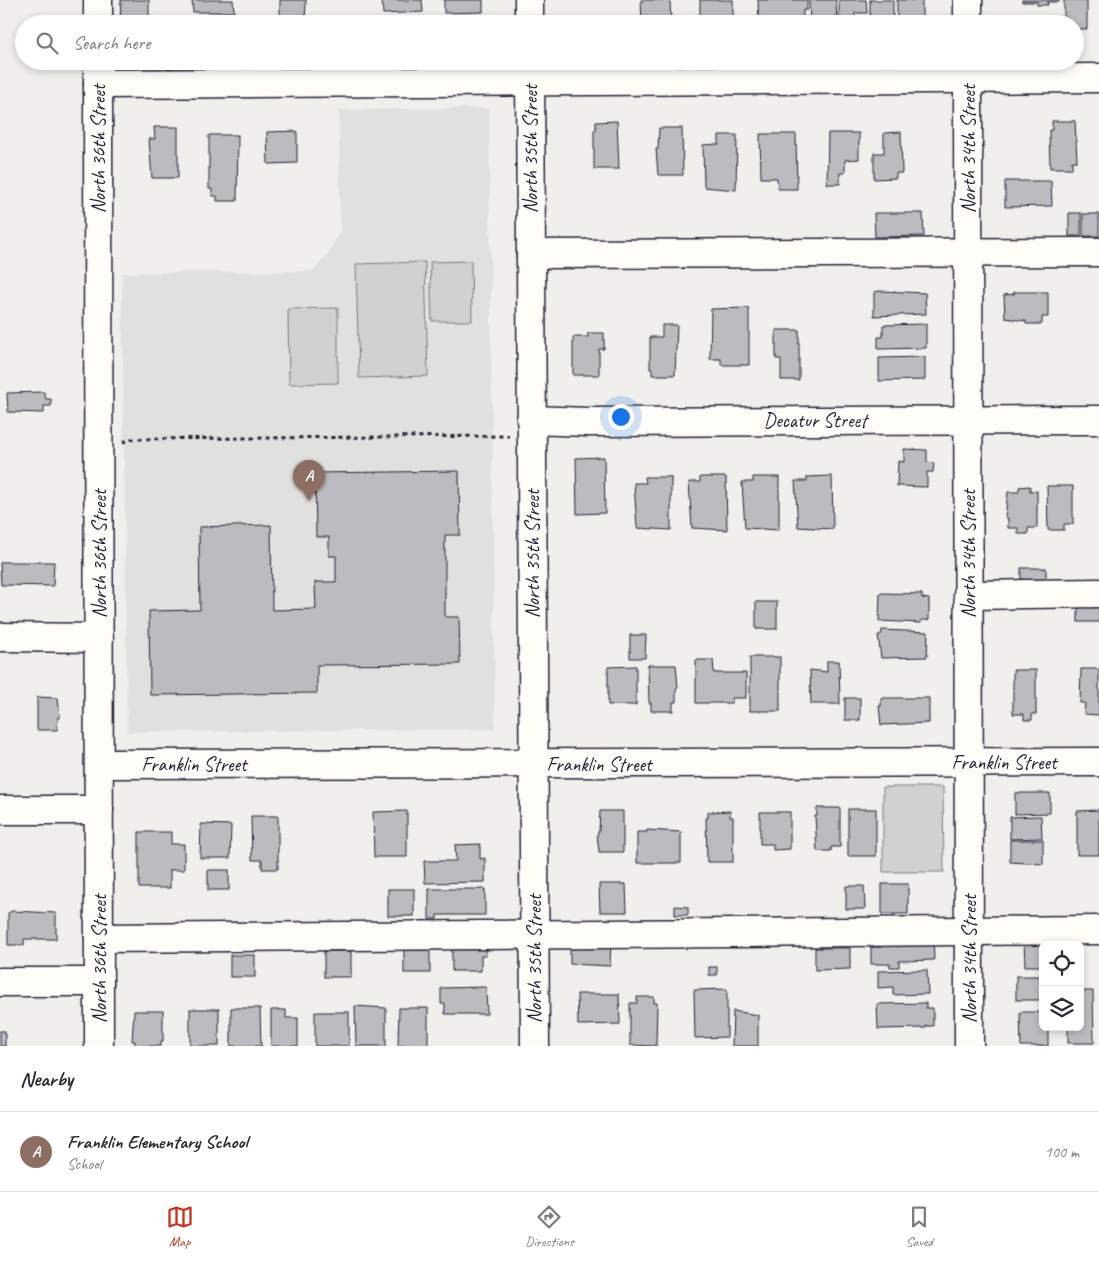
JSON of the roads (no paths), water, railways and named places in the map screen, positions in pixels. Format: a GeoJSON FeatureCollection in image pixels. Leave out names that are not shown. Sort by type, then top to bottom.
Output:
{"type":"FeatureCollection","features":[{"type":"Feature","properties":{"kind":"street"},"geometry":{"type":"LineString","coordinates":[[98,0],[98,15]]}},
{"type":"Feature","properties":{"kind":"street"},"geometry":{"type":"LineString","coordinates":[[529,0],[530,15]]}},
{"type":"Feature","properties":{"kind":"street"},"geometry":{"type":"LineString","coordinates":[[968,0],[968,15]]}},
{"type":"Feature","properties":{"kind":"street"},"geometry":{"type":"LineString","coordinates":[[98,73],[968,70],[1099,78]]}},
{"type":"Feature","properties":{"kind":"street","name":"North 34th Street"},"geometry":{"type":"LineString","coordinates":[[968,70],[969,1046]]}},
{"type":"Feature","properties":{"kind":"street","name":"North 35th Street"},"geometry":{"type":"LineString","coordinates":[[530,72],[531,254],[522,428],[533,764],[535,1046]]}},
{"type":"Feature","properties":{"kind":"street","name":"North 36th Street"},"geometry":{"type":"LineString","coordinates":[[98,73],[99,1046]]}},
{"type":"Feature","properties":{"kind":"street"},"geometry":{"type":"LineString","coordinates":[[531,254],[968,254],[1099,252]]}},
{"type":"Feature","properties":{"kind":"street","name":"Decatur Street"},"geometry":{"type":"LineString","coordinates":[[522,428],[608,422],[1099,420]]}},
{"type":"Feature","properties":{"kind":"street"},"geometry":{"type":"LineString","coordinates":[[968,595],[1099,593]]}},
{"type":"Feature","properties":{"kind":"street"},"geometry":{"type":"LineString","coordinates":[[0,637],[99,638]]}},
{"type":"Feature","properties":{"kind":"street","name":"Franklin Street"},"geometry":{"type":"LineString","coordinates":[[99,764],[1099,762]]}},
{"type":"Feature","properties":{"kind":"street"},"geometry":{"type":"LineString","coordinates":[[0,810],[99,810]]}},
{"type":"Feature","properties":{"kind":"street"},"geometry":{"type":"LineString","coordinates":[[99,938],[1099,930]]}},
{"type":"Feature","properties":{"kind":"street"},"geometry":{"type":"LineString","coordinates":[[0,982],[99,982]]}},
{"type":"Feature","properties":{"kind":"place","name":"Franklin Elementary School"},"geometry":{"type":"Point","coordinates":[309,501]}}]}
